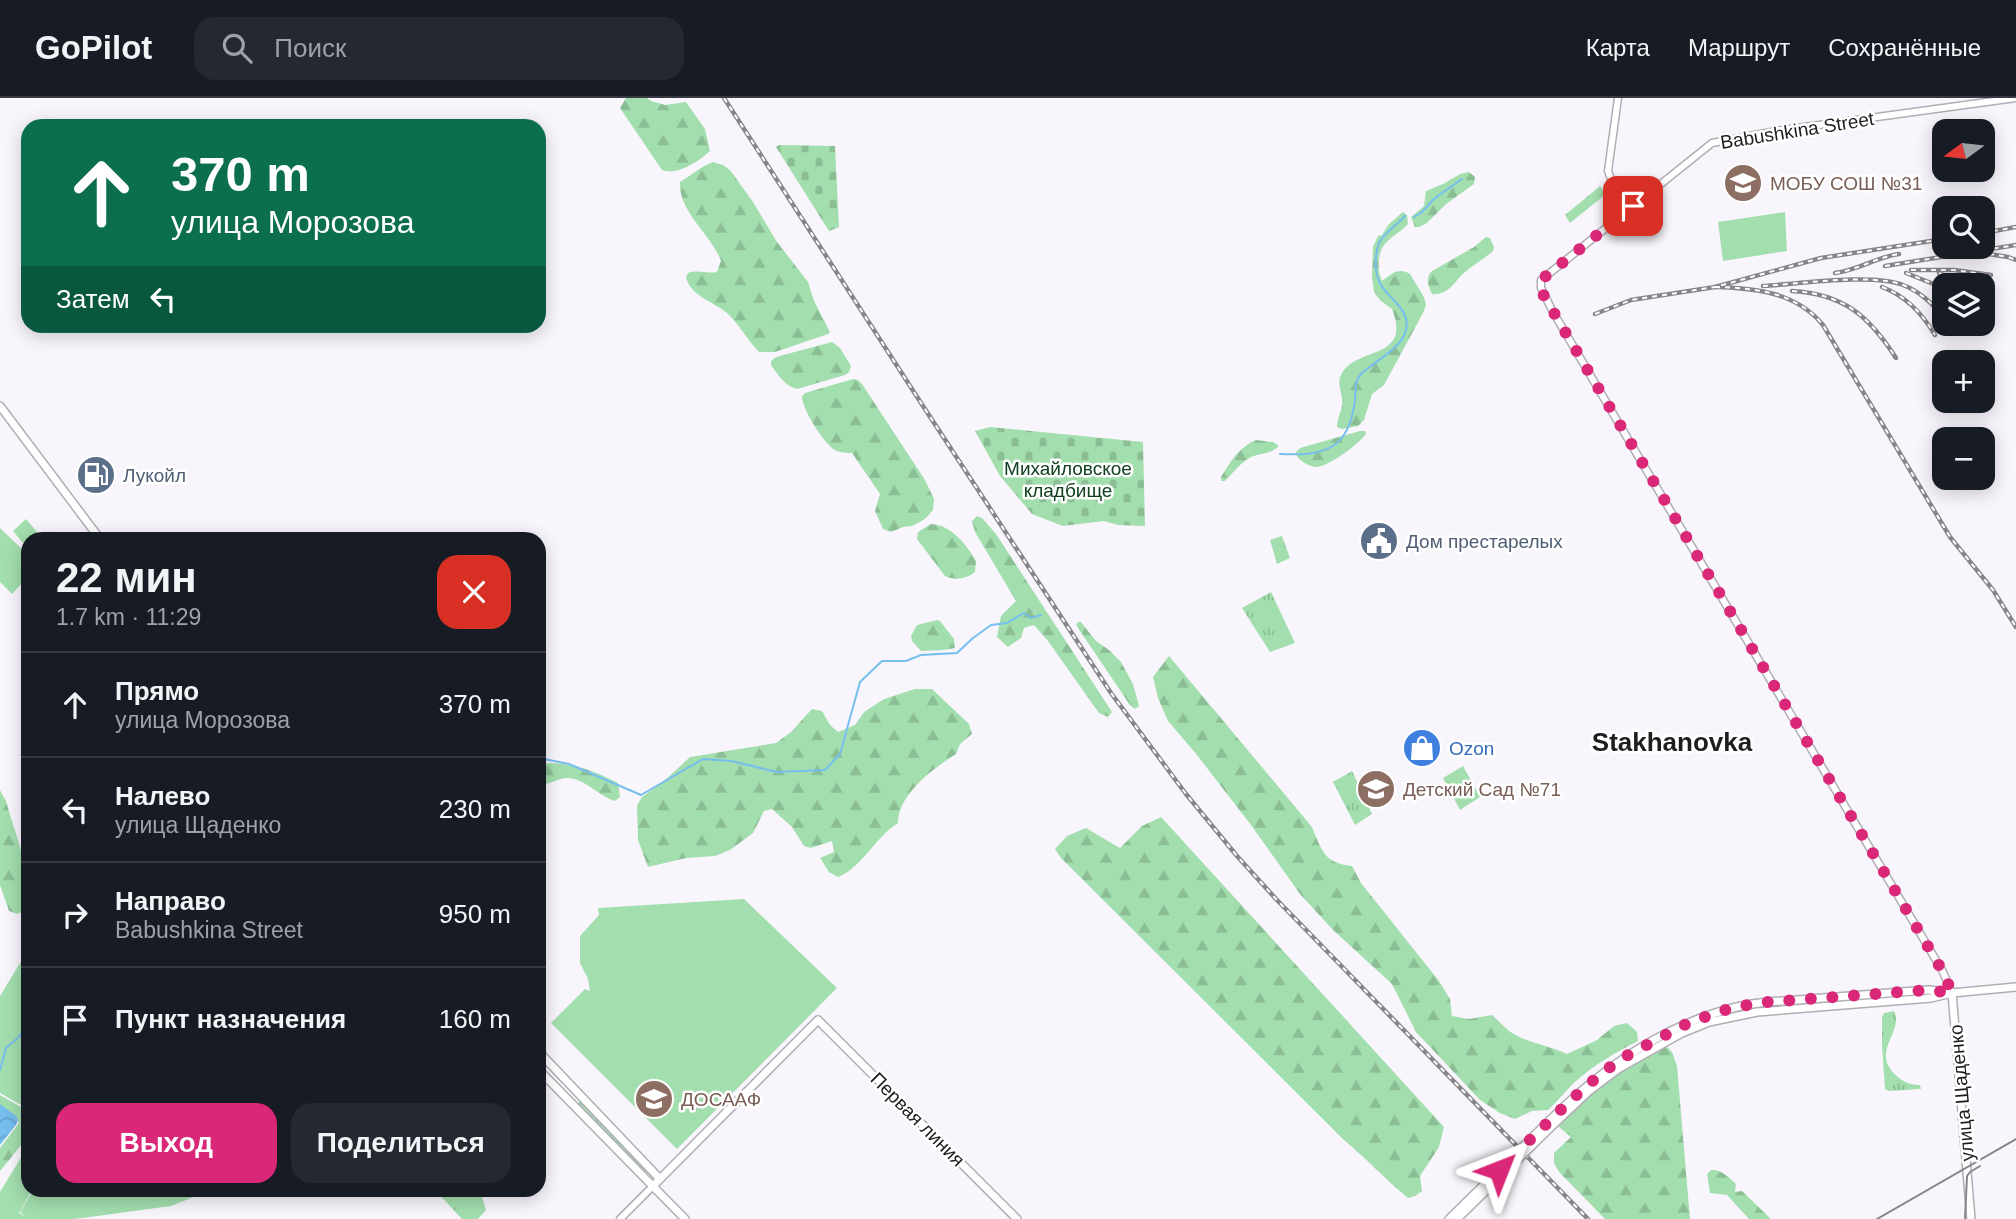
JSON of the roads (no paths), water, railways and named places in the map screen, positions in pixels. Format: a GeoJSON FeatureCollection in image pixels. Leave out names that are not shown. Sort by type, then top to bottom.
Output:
{"type":"FeatureCollection","features":[{"type":"Feature","properties":{"kind":"main road"},"geometry":{"type":"LineString","coordinates":[[0,405],[92,532]]}},
{"type":"Feature","properties":{"kind":"main road"},"geometry":{"type":"LineString","coordinates":[[0,413],[48,473]]}},
{"type":"Feature","properties":{"kind":"main road"},"geometry":{"type":"LineString","coordinates":[[1552,1122],[1628,1063],[1692,1028],[1709,1022],[1757,1012],[1919,999],[2016,987]]}},
{"type":"Feature","properties":{"kind":"main road"},"geometry":{"type":"LineString","coordinates":[[1449,1219],[1501,1172],[1587,1085],[1626,1056],[1690,1022],[1756,1003],[1928,990],[1952,993]]}},
{"type":"Feature","properties":{"kind":"main road","name":"улица Щаденко"},"geometry":{"type":"LineString","coordinates":[[1952,993],[1971,1219]]}},
{"type":"Feature","properties":{"kind":"main road","name":"Первая линия"},"geometry":{"type":"LineString","coordinates":[[660,1179],[818,1020],[1017,1219]]}},
{"type":"Feature","properties":{"kind":"main road"},"geometry":{"type":"LineString","coordinates":[[546,1059],[660,1179],[653,1186]]}},
{"type":"Feature","properties":{"kind":"main road"},"geometry":{"type":"LineString","coordinates":[[546,1077],[685,1219]]}},
{"type":"Feature","properties":{"kind":"main road"},"geometry":{"type":"LineString","coordinates":[[570,1101],[579,1094]]}},
{"type":"Feature","properties":{"kind":"main road"},"geometry":{"type":"LineString","coordinates":[[1457,1219],[1501,1172]]}},
{"type":"Feature","properties":{"kind":"street"},"geometry":{"type":"LineString","coordinates":[[1618,98],[1608,171],[1611,179],[1633,206]]}},
{"type":"Feature","properties":{"kind":"street","name":"Babushkina Street"},"geometry":{"type":"LineString","coordinates":[[1541,280],[1712,143],[1782,130],[2016,98]]}},
{"type":"Feature","properties":{"kind":"street","name":"улица Щаденко"},"geometry":{"type":"LineString","coordinates":[[1541,280],[1541,288],[1552,312],[1943,972],[1952,993]]}},
{"type":"Feature","properties":{"kind":"street"},"geometry":{"type":"LineString","coordinates":[[620,1219],[653,1186]]}},
{"type":"Feature","properties":{"kind":"water"},"geometry":{"type":"Polygon","coordinates":[[[0,1104],[18,1120],[0,1145],[0,1104]]]}},
{"type":"Feature","properties":{"kind":"waterway"},"geometry":{"type":"LineString","coordinates":[[1414,217],[1462,179]]}},
{"type":"Feature","properties":{"kind":"waterway"},"geometry":{"type":"LineString","coordinates":[[1280,454],[1322,451],[1340,440],[1352,417],[1359,377],[1393,349],[1403,337],[1407,323],[1405,316],[1381,285],[1377,275],[1376,253],[1384,236],[1405,216]]}},
{"type":"Feature","properties":{"kind":"waterway"},"geometry":{"type":"LineString","coordinates":[[546,759],[569,764],[641,795],[703,759],[731,761],[777,772],[825,770],[840,754],[860,682],[882,661],[906,661],[921,655],[957,653],[991,625],[1007,623],[1024,613],[1031,618],[1041,615]]}},
{"type":"Feature","properties":{"kind":"waterway"},"geometry":{"type":"LineString","coordinates":[[0,1070],[6,1048],[21,1034]]}},
{"type":"Feature","properties":{"kind":"tram line"},"geometry":{"type":"LineString","coordinates":[[1877,1219],[2016,1139]]}},
{"type":"Feature","properties":{"kind":"tram line"},"geometry":{"type":"LineString","coordinates":[[1965,1219],[1967,1176],[1980,1166]]}},
{"type":"Feature","properties":{"kind":"railway"},"geometry":{"type":"LineString","coordinates":[[724,98],[1111,693],[1186,794],[1276,899],[1588,1219]]}},
{"type":"Feature","properties":{"kind":"railway"},"geometry":{"type":"LineString","coordinates":[[1995,231],[2016,227]]}},
{"type":"Feature","properties":{"kind":"railway"},"geometry":{"type":"LineString","coordinates":[[1595,314],[1631,300],[1715,287],[1821,258],[1932,241]]}},
{"type":"Feature","properties":{"kind":"railway"},"geometry":{"type":"LineString","coordinates":[[1885,266],[2016,245]]}},
{"type":"Feature","properties":{"kind":"railway"},"geometry":{"type":"LineString","coordinates":[[1835,273],[1899,254]]}},
{"type":"Feature","properties":{"kind":"railway"},"geometry":{"type":"LineString","coordinates":[[1995,255],[2016,260]]}},
{"type":"Feature","properties":{"kind":"railway"},"geometry":{"type":"LineString","coordinates":[[1911,270],[1976,273]]}},
{"type":"Feature","properties":{"kind":"railway"},"geometry":{"type":"LineString","coordinates":[[1906,273],[1932,283]]}},
{"type":"Feature","properties":{"kind":"railway"},"geometry":{"type":"LineString","coordinates":[[1763,286],[1873,280],[1903,285],[1932,305]]}},
{"type":"Feature","properties":{"kind":"railway"},"geometry":{"type":"LineString","coordinates":[[1715,287],[1774,294],[1800,305],[1823,325],[1950,537],[1993,590],[2016,627]]}},
{"type":"Feature","properties":{"kind":"railway"},"geometry":{"type":"LineString","coordinates":[[1882,287],[1913,306],[1932,330]]}},
{"type":"Feature","properties":{"kind":"railway"},"geometry":{"type":"LineString","coordinates":[[1792,291],[1841,302],[1876,330],[1896,358]]}},
{"type":"Feature","properties":{"kind":"place","name":"МОБУ СОШ №31"},"geometry":{"type":"Point","coordinates":[1743,183]}},
{"type":"Feature","properties":{"kind":"place","name":"Лукойл"},"geometry":{"type":"Point","coordinates":[96,475]}},
{"type":"Feature","properties":{"kind":"place","name":"Дом престарелых"},"geometry":{"type":"Point","coordinates":[1379,541]}},
{"type":"Feature","properties":{"kind":"place","name":"Ozon"},"geometry":{"type":"Point","coordinates":[1422,748]}},
{"type":"Feature","properties":{"kind":"place","name":"Детский Сад №71"},"geometry":{"type":"Point","coordinates":[1376,789]}},
{"type":"Feature","properties":{"kind":"place","name":"ДОСААФ"},"geometry":{"type":"Point","coordinates":[654,1099]}},
{"type":"Feature","properties":{"kind":"district","name":"Stakhanovka"},"geometry":{"type":"Point","coordinates":[1672,742]}},
{"type":"Feature","properties":{"kind":"park label","name":"Михайловское кладбище"},"geometry":{"type":"Point","coordinates":[1068,479]}}]}
